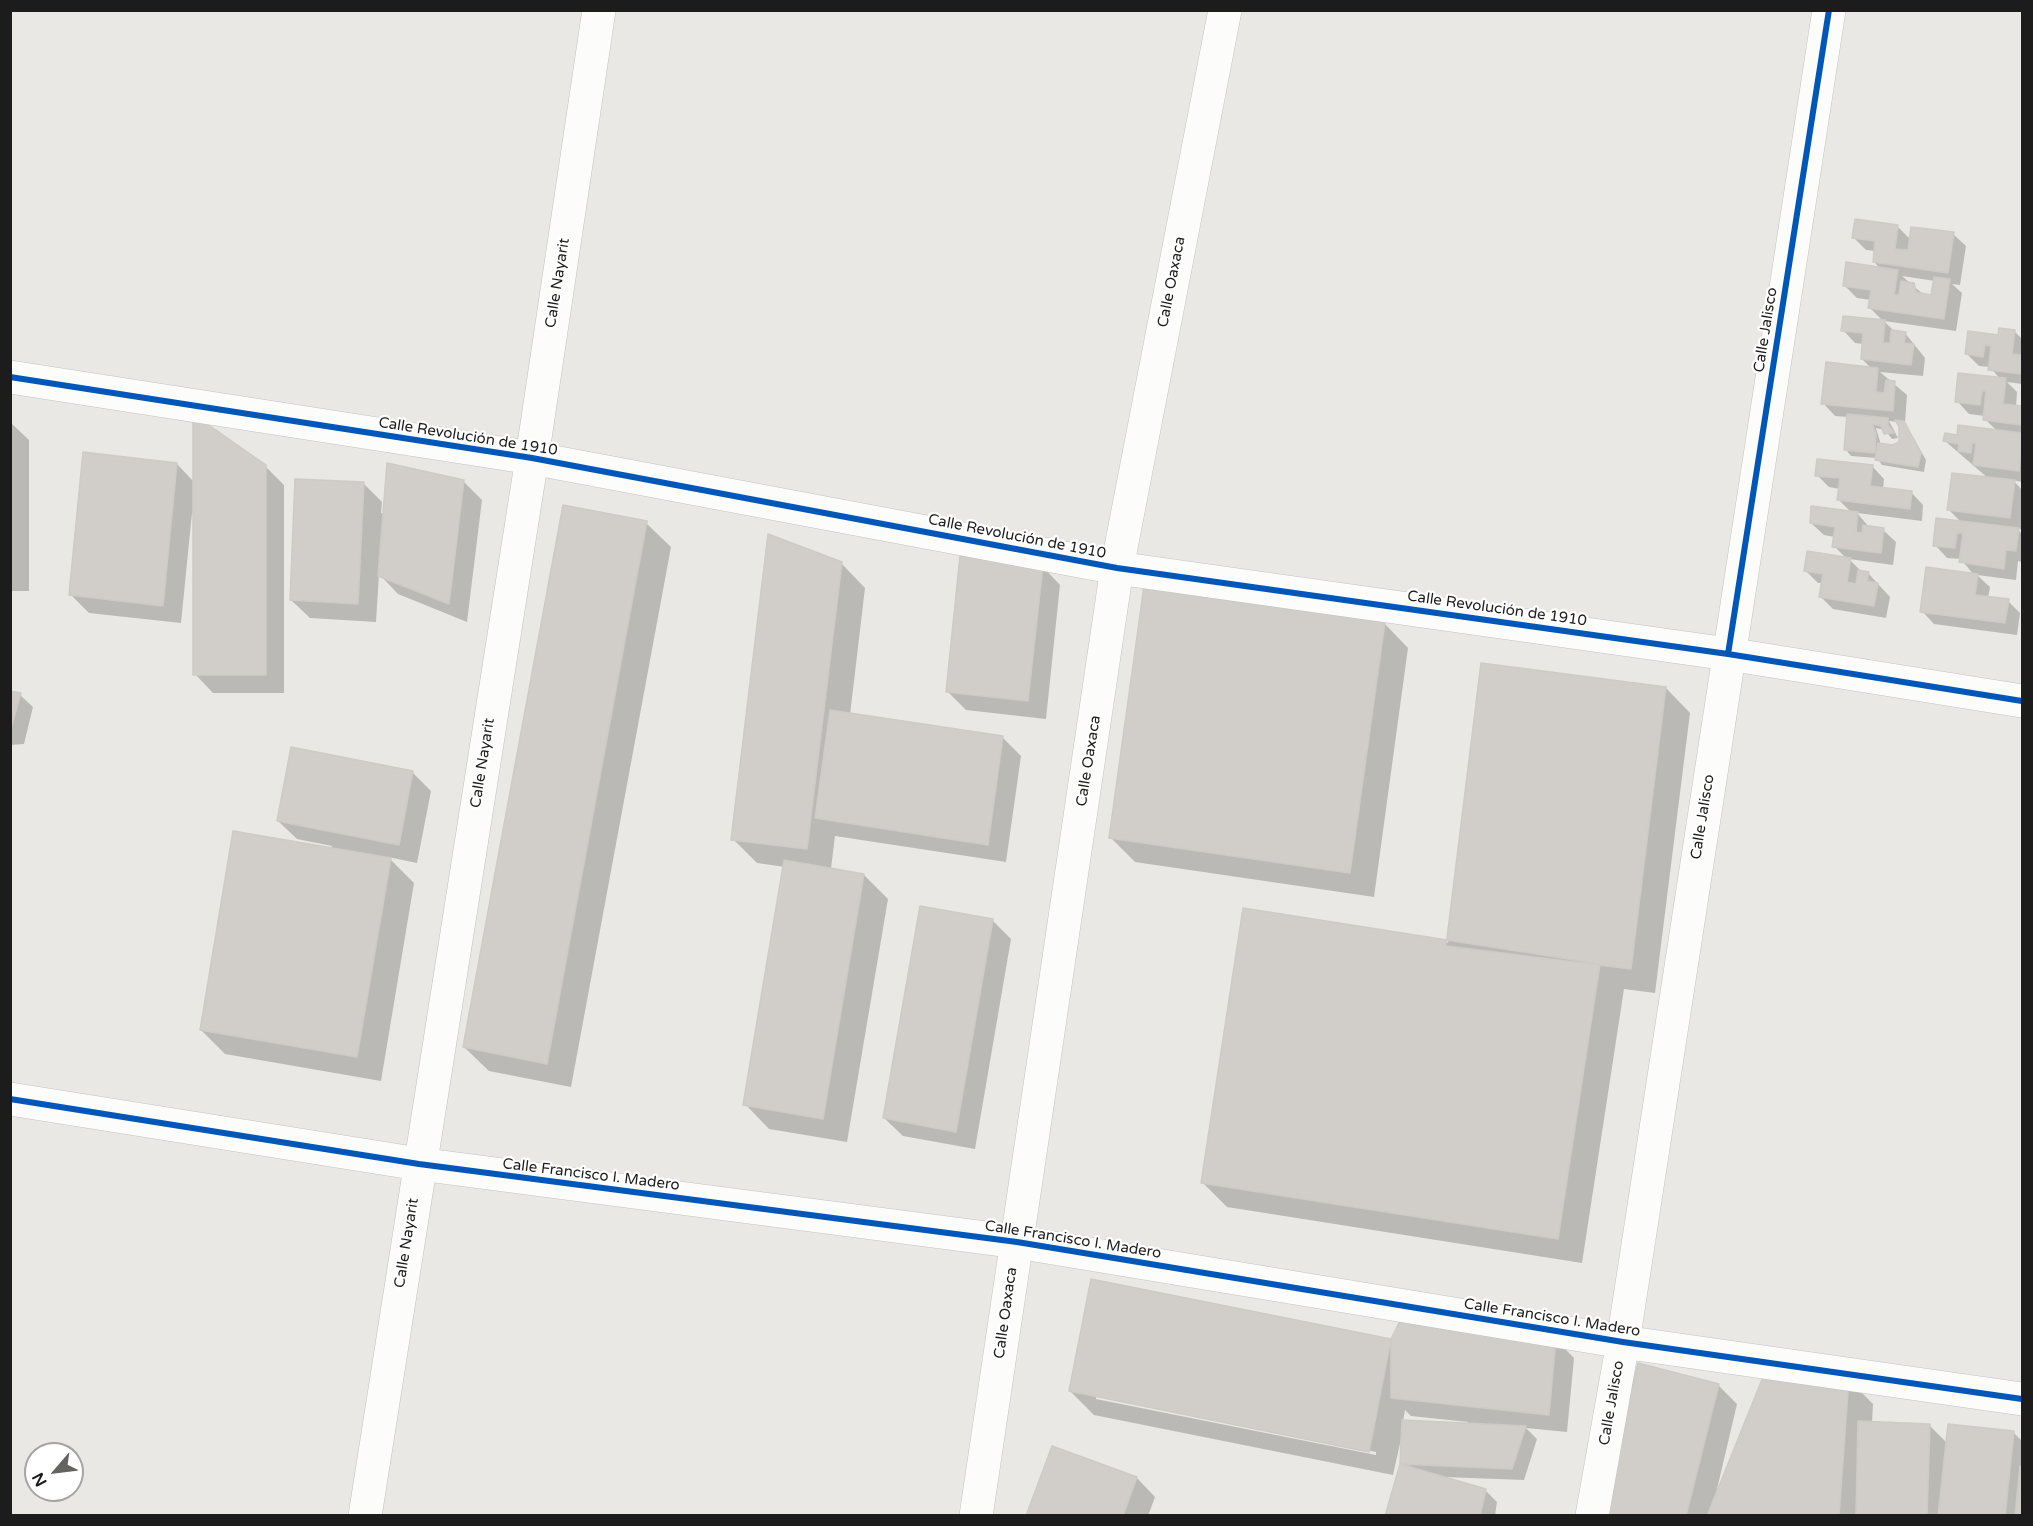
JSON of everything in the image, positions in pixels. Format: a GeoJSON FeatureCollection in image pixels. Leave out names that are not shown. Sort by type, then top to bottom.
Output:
{"type":"FeatureCollection","features":[{"type":"Feature","properties":{"kind":"street","name":"Calle Nayarit"},"geometry":{"type":"LineString","coordinates":[[365,1515],[532,458],[599,10]]}},
{"type":"Feature","properties":{"kind":"street","name":"Calle Oaxaca"},"geometry":{"type":"LineString","coordinates":[[976,1515],[1118,568],[1224,10]]}},
{"type":"Feature","properties":{"kind":"street","name":"Calle Jalisco"},"geometry":{"type":"LineString","coordinates":[[1592,1515],[1623,1342],[1829,10]]}},
{"type":"Feature","properties":{"kind":"street","name":"Calle Revolución de 1910"},"geometry":{"type":"LineString","coordinates":[[10,377],[532,458],[1118,568],[1728,654],[2022,701]]}},
{"type":"Feature","properties":{"kind":"street","name":"Calle Francisco I. Madero"},"geometry":{"type":"LineString","coordinates":[[10,1099],[419,1164],[1017,1242],[1623,1342],[2022,1399]]}},
{"type":"Feature","properties":{"kind":"building"},"geometry":{"type":"Polygon","coordinates":[[[1855,219],[1898,225],[1895,249],[1908,250],[1911,227],[1954,232],[1948,273],[1873,262],[1875,241],[1852,238],[1855,219]]]}},
{"type":"Feature","properties":{"kind":"building"},"geometry":{"type":"Polygon","coordinates":[[[1846,262],[1898,270],[1894,295],[1899,295],[1901,281],[1914,283],[1916,292],[1931,295],[1934,277],[1950,279],[1944,319],[1868,308],[1871,290],[1843,286],[1846,262]]]}},
{"type":"Feature","properties":{"kind":"building"},"geometry":{"type":"Polygon","coordinates":[[[1843,316],[1885,320],[1883,343],[1890,343],[1891,330],[1906,332],[1904,343],[1914,344],[1911,365],[1861,359],[1863,333],[1841,331],[1843,316]]]}},
{"type":"Feature","properties":{"kind":"building"},"geometry":{"type":"Polygon","coordinates":[[[1999,328],[2015,330],[2012,354],[2022,355],[2022,374],[1988,370],[1991,346],[1985,345],[1983,357],[1965,354],[1968,331],[1998,335],[1999,328]]]}},
{"type":"Feature","properties":{"kind":"building"},"geometry":{"type":"Polygon","coordinates":[[[1826,362],[1878,368],[1876,392],[1884,393],[1886,380],[1895,381],[1893,411],[1821,404],[1826,362]]]}},
{"type":"Feature","properties":{"kind":"building"},"geometry":{"type":"Polygon","coordinates":[[[1958,373],[2006,378],[2003,404],[2022,406],[2022,425],[1983,420],[1986,391],[1982,391],[1980,405],[1955,402],[1958,373]]]}},
{"type":"Feature","properties":{"kind":"building"},"geometry":{"type":"Polygon","coordinates":[[[193,414],[266,465],[266,675],[193,675],[193,414]]]}},
{"type":"Feature","properties":{"kind":"building"},"geometry":{"type":"Polygon","coordinates":[[[1847,414],[1888,418],[1888,425],[1894,433],[1884,434],[1881,426],[1872,424],[1876,433],[1875,453],[1844,450],[1847,414]]]}},
{"type":"Feature","properties":{"kind":"building"},"geometry":{"type":"Polygon","coordinates":[[[1895,420],[1904,421],[1921,453],[1918,467],[1875,460],[1878,443],[1893,445],[1899,442],[1899,427],[1895,420]]]}},
{"type":"Feature","properties":{"kind":"building"},"geometry":{"type":"Polygon","coordinates":[[[1958,425],[2022,433],[2019,471],[1973,465],[1976,443],[1972,443],[1971,453],[1958,451],[1959,444],[1943,441],[1945,433],[1957,435],[1958,425]]]}},
{"type":"Feature","properties":{"kind":"building"},"geometry":{"type":"Polygon","coordinates":[[[83,452],[177,463],[163,606],[69,595],[83,452]]]}},
{"type":"Feature","properties":{"kind":"building"},"geometry":{"type":"Polygon","coordinates":[[[1817,459],[1873,465],[1870,486],[1912,491],[1910,509],[1837,500],[1840,478],[1815,476],[1817,459]]]}},
{"type":"Feature","properties":{"kind":"building"},"geometry":{"type":"Polygon","coordinates":[[[387,463],[464,480],[449,604],[378,576],[387,463]]]}},
{"type":"Feature","properties":{"kind":"building"},"geometry":{"type":"Polygon","coordinates":[[[1952,473],[2015,480],[2010,518],[1947,510],[1952,473]]]}},
{"type":"Feature","properties":{"kind":"building"},"geometry":{"type":"Polygon","coordinates":[[[295,479],[364,482],[358,604],[290,600],[295,479]]]}},
{"type":"Feature","properties":{"kind":"building"},"geometry":{"type":"Polygon","coordinates":[[[563,505],[647,521],[547,1064],[463,1047],[563,505]]]}},
{"type":"Feature","properties":{"kind":"building"},"geometry":{"type":"Polygon","coordinates":[[[1811,506],[1858,512],[1856,532],[1862,533],[1863,525],[1884,528],[1881,553],[1832,547],[1835,527],[1810,523],[1811,506]]]}},
{"type":"Feature","properties":{"kind":"building"},"geometry":{"type":"Polygon","coordinates":[[[1936,518],[2019,528],[2016,551],[2006,550],[2004,569],[1959,562],[1963,533],[1957,533],[1955,548],[1933,546],[1936,518]]]}},
{"type":"Feature","properties":{"kind":"building"},"geometry":{"type":"Polygon","coordinates":[[[768,534],[842,562],[807,849],[731,840],[768,534]]]}},
{"type":"Feature","properties":{"kind":"building"},"geometry":{"type":"Polygon","coordinates":[[[1807,551],[1851,558],[1847,582],[1856,584],[1858,570],[1869,572],[1867,581],[1878,583],[1874,606],[1819,597],[1823,574],[1804,571],[1807,551]]]}},
{"type":"Feature","properties":{"kind":"building"},"geometry":{"type":"Polygon","coordinates":[[[960,556],[1043,565],[1028,701],[946,692],[960,556]]]}},
{"type":"Feature","properties":{"kind":"building"},"geometry":{"type":"Polygon","coordinates":[[[1926,567],[1978,574],[1975,595],[2009,599],[2005,623],[1920,612],[1926,567]]]}},
{"type":"Feature","properties":{"kind":"building"},"geometry":{"type":"Polygon","coordinates":[[[1144,586],[1385,622],[1350,873],[1109,838],[1144,586]]]}},
{"type":"Feature","properties":{"kind":"building"},"geometry":{"type":"Polygon","coordinates":[[[1481,663],[1666,687],[1631,969],[1446,946],[1481,663]]]}},
{"type":"Feature","properties":{"kind":"building"},"geometry":{"type":"Polygon","coordinates":[[[10,691],[21,693],[10,732],[10,691]]]}},
{"type":"Feature","properties":{"kind":"building"},"geometry":{"type":"Polygon","coordinates":[[[830,710],[1003,736],[988,845],[815,818],[830,710]]]}},
{"type":"Feature","properties":{"kind":"building"},"geometry":{"type":"Polygon","coordinates":[[[291,747],[413,771],[399,845],[277,821],[291,747]]]}},
{"type":"Feature","properties":{"kind":"building"},"geometry":{"type":"Polygon","coordinates":[[[233,831],[391,858],[357,1057],[200,1030],[233,831]]]}},
{"type":"Feature","properties":{"kind":"building"},"geometry":{"type":"Polygon","coordinates":[[[784,860],[864,874],[823,1119],[743,1105],[784,860]]]}},
{"type":"Feature","properties":{"kind":"building"},"geometry":{"type":"Polygon","coordinates":[[[920,906],[993,919],[956,1132],[883,1118],[920,906]]]}},
{"type":"Feature","properties":{"kind":"building"},"geometry":{"type":"Polygon","coordinates":[[[1243,908],[1600,964],[1558,1239],[1201,1183],[1243,908]]]}},
{"type":"Feature","properties":{"kind":"building"},"geometry":{"type":"Polygon","coordinates":[[[1091,1279],[1391,1339],[1369,1452],[1069,1391],[1091,1279]]]}},
{"type":"Feature","properties":{"kind":"building"},"geometry":{"type":"Polygon","coordinates":[[[1400,1321],[1556,1338],[1549,1415],[1391,1398],[1391,1339],[1400,1321]]]}},
{"type":"Feature","properties":{"kind":"building"},"geometry":{"type":"Polygon","coordinates":[[[1638,1363],[1719,1384],[1686,1516],[1600,1516],[1638,1363]]]}},
{"type":"Feature","properties":{"kind":"building"},"geometry":{"type":"Polygon","coordinates":[[[1765,1372],[1849,1378],[1839,1516],[1707,1516],[1765,1372]]]}},
{"type":"Feature","properties":{"kind":"building"},"geometry":{"type":"Polygon","coordinates":[[[1402,1420],[1526,1426],[1512,1469],[1400,1464],[1402,1420]]]}},
{"type":"Feature","properties":{"kind":"building"},"geometry":{"type":"Polygon","coordinates":[[[1858,1421],[1930,1424],[1927,1516],[1856,1516],[1858,1421]]]}},
{"type":"Feature","properties":{"kind":"building"},"geometry":{"type":"Polygon","coordinates":[[[1948,1424],[2014,1431],[2005,1516],[1938,1516],[1948,1424]]]}},
{"type":"Feature","properties":{"kind":"building"},"geometry":{"type":"Polygon","coordinates":[[[1052,1446],[1137,1477],[1123,1516],[1026,1516],[1052,1446]]]}},
{"type":"Feature","properties":{"kind":"building"},"geometry":{"type":"Polygon","coordinates":[[[1400,1464],[1486,1489],[1480,1516],[1385,1516],[1400,1464]]]}},
{"type":"Feature","properties":{"kind":"building"},"geometry":{"type":"Polygon","coordinates":[[[2020,1466],[2022,1467],[2022,1516],[2015,1516],[2020,1466]]]}},
{"type":"Feature","properties":{"kind":"cycle path"},"geometry":{"type":"LineString","coordinates":[[1728,654],[1829,10]]}},
{"type":"Feature","properties":{"kind":"cycle path"},"geometry":{"type":"LineString","coordinates":[[10,377],[532,458],[1117,568],[1728,654],[2022,701]]}},
{"type":"Feature","properties":{"kind":"cycle path"},"geometry":{"type":"LineString","coordinates":[[10,1099],[419,1164],[1017,1242],[1623,1342],[2022,1399]]}}]}
